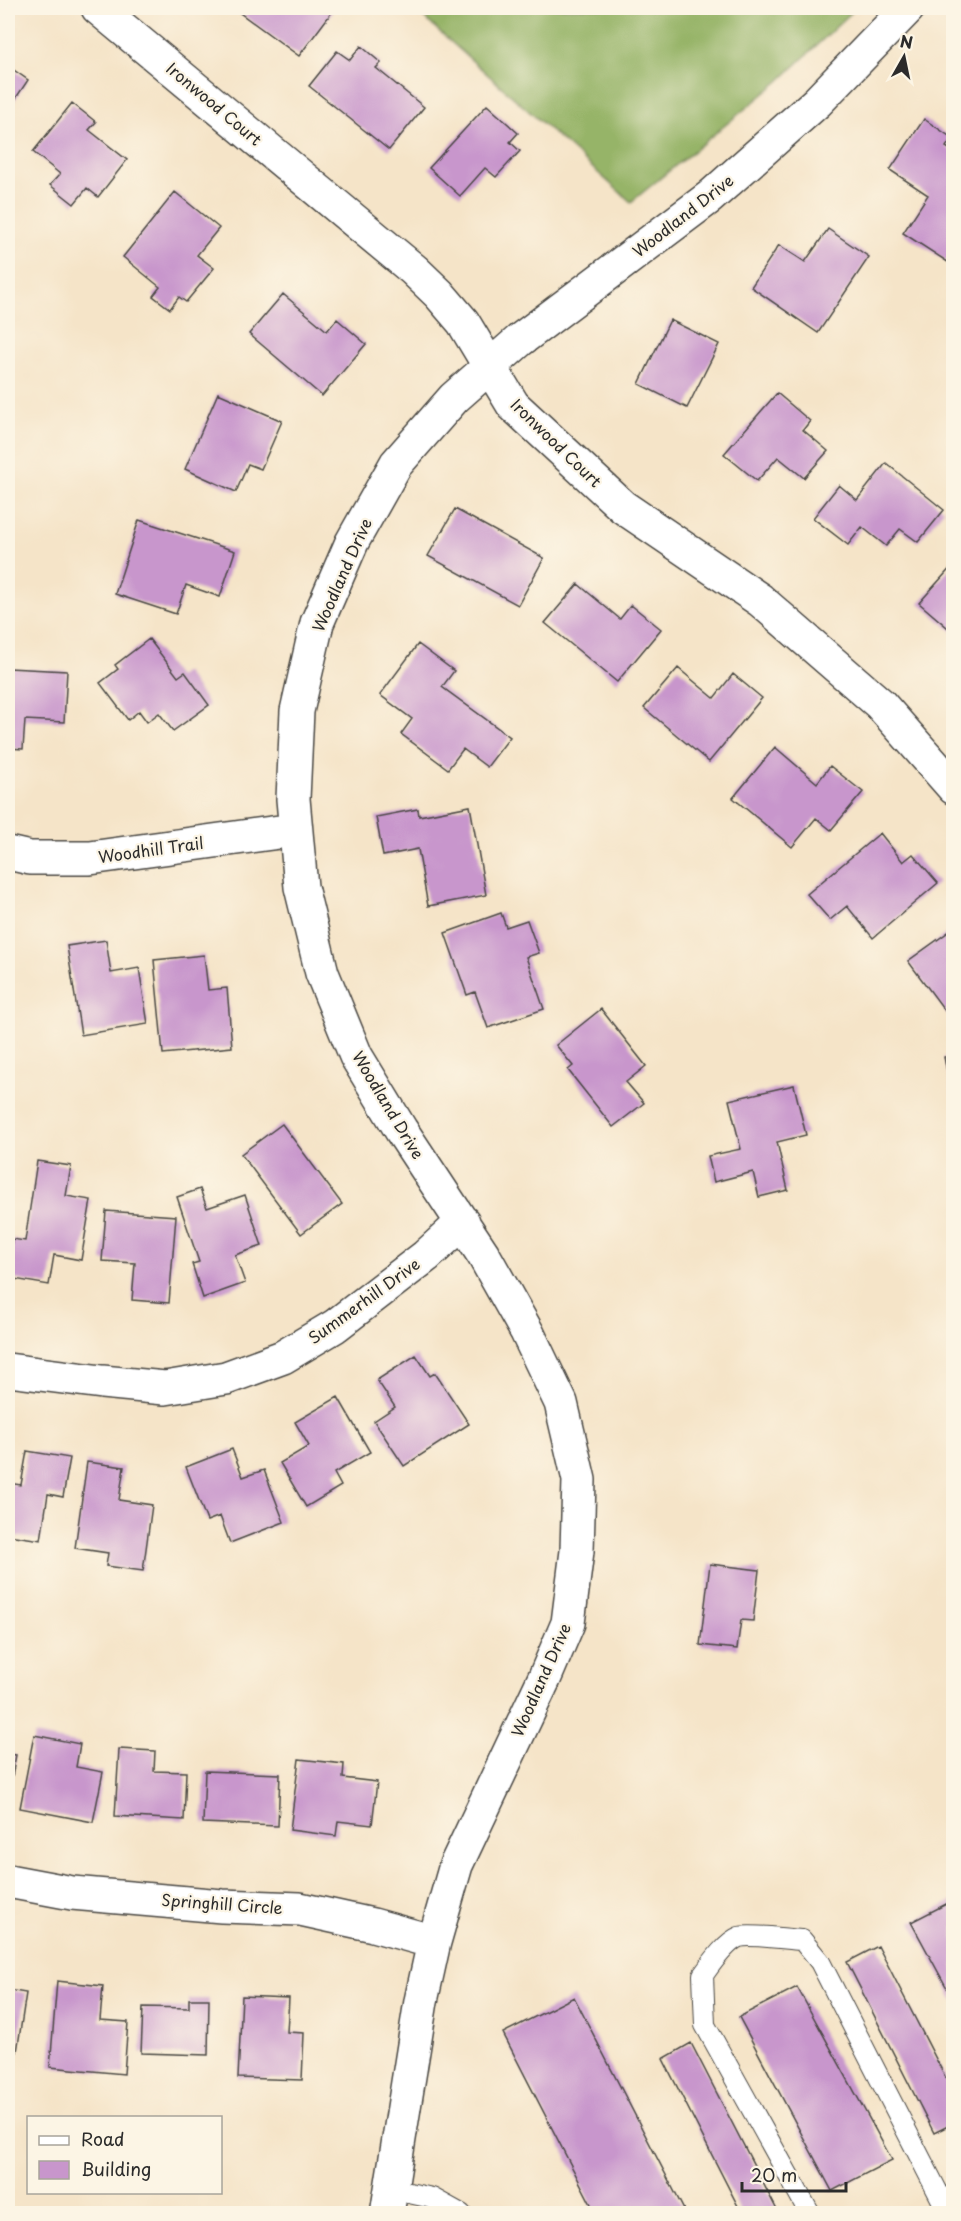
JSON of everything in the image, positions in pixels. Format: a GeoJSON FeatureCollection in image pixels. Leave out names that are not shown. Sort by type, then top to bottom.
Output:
{"type":"FeatureCollection","features":[{"type":"Feature","properties":{"kind":"street","name":"Ironwood Court"},"geometry":{"type":"LineString","coordinates":[[98,8],[414,270],[463,322],[513,405],[623,507],[760,600],[880,704],[954,788]]}},
{"type":"Feature","properties":{"kind":"street","name":"Woodland Drive"},"geometry":{"type":"LineString","coordinates":[[389,2201],[421,2001],[434,1942],[456,1865],[545,1677],[568,1623],[577,1551],[579,1480],[561,1403],[527,1332],[463,1222],[401,1130],[356,1056],[322,973],[301,887],[294,830],[293,799],[297,711],[317,623],[352,542],[396,464],[454,398],[520,340],[710,197],[817,102],[908,8]]}},
{"type":"Feature","properties":{"kind":"street","name":"Woodhill Trail"},"geometry":{"type":"LineString","coordinates":[[8,853],[30,858],[90,858],[294,830]]}},
{"type":"Feature","properties":{"kind":"street","name":"Summerhill Drive"},"geometry":{"type":"LineString","coordinates":[[8,1370],[165,1388],[226,1378],[283,1358],[335,1326],[426,1256],[463,1222]]}},
{"type":"Feature","properties":{"kind":"street","name":"Springhill Circle"},"geometry":{"type":"LineString","coordinates":[[8,1881],[72,1893],[222,1906],[300,1909],[373,1925],[434,1942]]}},
{"type":"Feature","properties":{"kind":"lane"},"geometry":{"type":"LineString","coordinates":[[810,2214],[705,2025],[703,1975],[721,1952],[739,1938],[772,1937],[802,1940],[820,1962],[949,2214]]}},
{"type":"Feature","properties":{"kind":"lane"},"geometry":{"type":"LineString","coordinates":[[389,2201],[432,2198],[461,2214]]}},
{"type":"Feature","properties":{"kind":"green space"},"geometry":{"type":"Polygon","coordinates":[[[413,8],[856,8],[778,82],[631,202],[413,8]]]}},
{"type":"Feature","properties":{"kind":"building"},"geometry":{"type":"Polygon","coordinates":[[[233,8],[335,8],[299,56],[233,8]]]}},
{"type":"Feature","properties":{"kind":"building"},"geometry":{"type":"Polygon","coordinates":[[[361,46],[381,63],[376,68],[424,107],[389,150],[309,86],[337,51],[350,60],[361,46]]]}},
{"type":"Feature","properties":{"kind":"building"},"geometry":{"type":"Polygon","coordinates":[[[8,66],[28,80],[8,110],[8,66]]]}},
{"type":"Feature","properties":{"kind":"building"},"geometry":{"type":"Polygon","coordinates":[[[72,103],[96,122],[89,130],[127,160],[98,197],[87,188],[74,204],[50,185],[60,174],[33,152],[72,103]]]}},
{"type":"Feature","properties":{"kind":"building"},"geometry":{"type":"Polygon","coordinates":[[[487,105],[518,133],[510,142],[520,151],[496,177],[485,168],[460,196],[429,168],[487,105]]]}},
{"type":"Feature","properties":{"kind":"building"},"geometry":{"type":"Polygon","coordinates":[[[924,119],[952,138],[946,147],[954,152],[954,266],[903,233],[928,195],[890,170],[924,119]]]}},
{"type":"Feature","properties":{"kind":"building"},"geometry":{"type":"Polygon","coordinates":[[[175,192],[219,228],[197,255],[214,268],[186,302],[179,297],[170,309],[153,296],[160,287],[123,257],[175,192]]]}},
{"type":"Feature","properties":{"kind":"building"},"geometry":{"type":"Polygon","coordinates":[[[828,229],[869,257],[818,333],[751,287],[779,245],[805,262],[828,229]]]}},
{"type":"Feature","properties":{"kind":"building"},"geometry":{"type":"Polygon","coordinates":[[[283,294],[327,331],[337,319],[366,344],[322,396],[249,334],[283,294]]]}},
{"type":"Feature","properties":{"kind":"building"},"geometry":{"type":"Polygon","coordinates":[[[670,320],[719,344],[687,408],[639,384],[670,320]]]}},
{"type":"Feature","properties":{"kind":"building"},"geometry":{"type":"Polygon","coordinates":[[[218,393],[282,421],[261,469],[248,464],[236,492],[185,469],[218,393]]]}},
{"type":"Feature","properties":{"kind":"building"},"geometry":{"type":"Polygon","coordinates":[[[777,393],[810,421],[803,430],[828,451],[804,478],[778,457],[757,481],[724,454],[777,393]]]}},
{"type":"Feature","properties":{"kind":"building"},"geometry":{"type":"Polygon","coordinates":[[[886,463],[944,510],[918,542],[900,529],[886,546],[862,527],[848,545],[813,518],[839,485],[857,500],[886,463]]]}},
{"type":"Feature","properties":{"kind":"building"},"geometry":{"type":"Polygon","coordinates":[[[455,509],[544,558],[518,605],[428,556],[455,509]]]}},
{"type":"Feature","properties":{"kind":"building"},"geometry":{"type":"Polygon","coordinates":[[[139,520],[235,551],[220,597],[186,585],[176,614],[115,594],[139,520]]]}},
{"type":"Feature","properties":{"kind":"building"},"geometry":{"type":"Polygon","coordinates":[[[954,564],[954,633],[919,603],[954,564]]]}},
{"type":"Feature","properties":{"kind":"building"},"geometry":{"type":"Polygon","coordinates":[[[578,584],[620,619],[631,605],[661,629],[617,682],[545,623],[578,584]]]}},
{"type":"Feature","properties":{"kind":"building"},"geometry":{"type":"Polygon","coordinates":[[[149,639],[178,677],[185,672],[209,705],[173,731],[159,713],[147,722],[139,711],[128,720],[100,683],[118,669],[115,665],[149,639]]]}},
{"type":"Feature","properties":{"kind":"building"},"geometry":{"type":"Polygon","coordinates":[[[418,644],[454,671],[442,687],[510,737],[487,767],[463,749],[448,769],[401,734],[412,719],[380,695],[418,644]]]}},
{"type":"Feature","properties":{"kind":"building"},"geometry":{"type":"Polygon","coordinates":[[[8,668],[67,671],[64,722],[25,720],[23,749],[8,748],[8,668]]]}},
{"type":"Feature","properties":{"kind":"building"},"geometry":{"type":"Polygon","coordinates":[[[678,668],[714,698],[733,674],[762,698],[709,762],[644,708],[678,668]]]}},
{"type":"Feature","properties":{"kind":"building"},"geometry":{"type":"Polygon","coordinates":[[[775,747],[817,783],[830,766],[863,792],[831,830],[816,818],[792,847],[733,798],[775,747]]]}},
{"type":"Feature","properties":{"kind":"building"},"geometry":{"type":"Polygon","coordinates":[[[470,806],[486,895],[428,906],[418,849],[383,856],[376,817],[418,809],[419,816],[470,806]]]}},
{"type":"Feature","properties":{"kind":"building"},"geometry":{"type":"Polygon","coordinates":[[[880,833],[903,862],[913,854],[938,883],[873,938],[847,906],[830,920],[807,894],[880,833]]]}},
{"type":"Feature","properties":{"kind":"building"},"geometry":{"type":"Polygon","coordinates":[[[501,913],[506,927],[527,920],[539,953],[526,957],[544,1009],[488,1028],[475,992],[467,995],[445,933],[501,913]]]}},
{"type":"Feature","properties":{"kind":"building"},"geometry":{"type":"Polygon","coordinates":[[[954,928],[954,1023],[908,961],[954,928]]]}},
{"type":"Feature","properties":{"kind":"building"},"geometry":{"type":"Polygon","coordinates":[[[106,940],[111,973],[139,968],[148,1024],[81,1035],[67,946],[106,940]]]}},
{"type":"Feature","properties":{"kind":"building"},"geometry":{"type":"Polygon","coordinates":[[[204,955],[208,990],[227,988],[232,1047],[163,1054],[154,960],[204,955]]]}},
{"type":"Feature","properties":{"kind":"building"},"geometry":{"type":"Polygon","coordinates":[[[601,1009],[646,1066],[626,1082],[644,1103],[613,1127],[568,1070],[573,1066],[556,1045],[601,1009]]]}},
{"type":"Feature","properties":{"kind":"building"},"geometry":{"type":"Polygon","coordinates":[[[954,1055],[954,1096],[952,1096],[944,1057],[954,1055]]]}},
{"type":"Feature","properties":{"kind":"building"},"geometry":{"type":"Polygon","coordinates":[[[794,1085],[806,1135],[777,1142],[788,1190],[759,1197],[753,1172],[714,1182],[708,1156],[741,1149],[729,1100],[794,1085]]]}},
{"type":"Feature","properties":{"kind":"building"},"geometry":{"type":"Polygon","coordinates":[[[282,1124],[342,1204],[301,1234],[241,1154],[282,1124]]]}},
{"type":"Feature","properties":{"kind":"building"},"geometry":{"type":"Polygon","coordinates":[[[37,1161],[71,1166],[66,1196],[91,1200],[81,1260],[54,1255],[49,1285],[8,1278],[12,1239],[25,1241],[37,1161]]]}},
{"type":"Feature","properties":{"kind":"building"},"geometry":{"type":"Polygon","coordinates":[[[200,1189],[207,1208],[245,1195],[262,1246],[235,1255],[245,1283],[203,1298],[192,1264],[199,1262],[177,1197],[200,1189]]]}},
{"type":"Feature","properties":{"kind":"building"},"geometry":{"type":"Polygon","coordinates":[[[106,1211],[176,1216],[169,1303],[132,1300],[135,1263],[102,1261],[106,1211]]]}},
{"type":"Feature","properties":{"kind":"building"},"geometry":{"type":"Polygon","coordinates":[[[416,1355],[430,1376],[435,1373],[469,1424],[404,1466],[374,1421],[395,1407],[377,1380],[416,1355]]]}},
{"type":"Feature","properties":{"kind":"building"},"geometry":{"type":"Polygon","coordinates":[[[338,1397],[370,1452],[334,1473],[341,1486],[306,1507],[280,1463],[309,1446],[295,1422],[338,1397]]]}},
{"type":"Feature","properties":{"kind":"building"},"geometry":{"type":"Polygon","coordinates":[[[232,1449],[243,1477],[264,1470],[284,1522],[230,1543],[220,1516],[207,1521],[186,1467],[232,1449]]]}},
{"type":"Feature","properties":{"kind":"building"},"geometry":{"type":"Polygon","coordinates":[[[27,1451],[70,1458],[63,1497],[48,1494],[41,1540],[8,1535],[8,1483],[21,1485],[27,1451]]]}},
{"type":"Feature","properties":{"kind":"building"},"geometry":{"type":"Polygon","coordinates":[[[87,1462],[124,1467],[119,1500],[152,1505],[143,1571],[106,1566],[108,1553],[75,1548],[87,1462]]]}},
{"type":"Feature","properties":{"kind":"building"},"geometry":{"type":"Polygon","coordinates":[[[710,1564],[759,1570],[753,1621],[741,1620],[737,1649],[700,1645],[710,1564]]]}},
{"type":"Feature","properties":{"kind":"building"},"geometry":{"type":"Polygon","coordinates":[[[34,1735],[80,1744],[76,1767],[103,1772],[93,1822],[20,1808],[34,1735]]]}},
{"type":"Feature","properties":{"kind":"building"},"geometry":{"type":"Polygon","coordinates":[[[119,1749],[155,1751],[154,1771],[186,1772],[184,1820],[115,1816],[119,1749]]]}},
{"type":"Feature","properties":{"kind":"building"},"geometry":{"type":"Polygon","coordinates":[[[8,1754],[16,1755],[9,1793],[8,1793],[8,1754]]]}},
{"type":"Feature","properties":{"kind":"building"},"geometry":{"type":"Polygon","coordinates":[[[299,1759],[344,1764],[343,1778],[377,1782],[372,1825],[338,1821],[336,1836],[290,1830],[299,1759]]]}},
{"type":"Feature","properties":{"kind":"building"},"geometry":{"type":"Polygon","coordinates":[[[205,1771],[280,1774],[278,1826],[203,1823],[205,1771]]]}},
{"type":"Feature","properties":{"kind":"building"},"geometry":{"type":"Polygon","coordinates":[[[954,1900],[954,2001],[911,1922],[954,1900]]]}},
{"type":"Feature","properties":{"kind":"building"},"geometry":{"type":"Polygon","coordinates":[[[878,1946],[954,2094],[954,2123],[934,2133],[847,1962],[878,1946]]]}},
{"type":"Feature","properties":{"kind":"building"},"geometry":{"type":"Polygon","coordinates":[[[57,1981],[103,1986],[100,2020],[128,2022],[124,2074],[50,2067],[57,1981]]]}},
{"type":"Feature","properties":{"kind":"building"},"geometry":{"type":"Polygon","coordinates":[[[797,1987],[892,2160],[832,2191],[739,2017],[797,1987]]]}},
{"type":"Feature","properties":{"kind":"building"},"geometry":{"type":"Polygon","coordinates":[[[8,1990],[26,1993],[17,2052],[8,2051],[8,1990]]]}},
{"type":"Feature","properties":{"kind":"building"},"geometry":{"type":"Polygon","coordinates":[[[242,1996],[289,1998],[287,2032],[304,2033],[302,2080],[238,2078],[242,1996]]]}},
{"type":"Feature","properties":{"kind":"building"},"geometry":{"type":"Polygon","coordinates":[[[574,1997],[686,2214],[596,2214],[503,2033],[574,1997]]]}},
{"type":"Feature","properties":{"kind":"building"},"geometry":{"type":"Polygon","coordinates":[[[189,1999],[209,1999],[208,2055],[141,2053],[143,2007],[189,2008],[189,1999]]]}},
{"type":"Feature","properties":{"kind":"building"},"geometry":{"type":"Polygon","coordinates":[[[691,2043],[779,2214],[742,2214],[663,2059],[691,2043]]]}}]}
